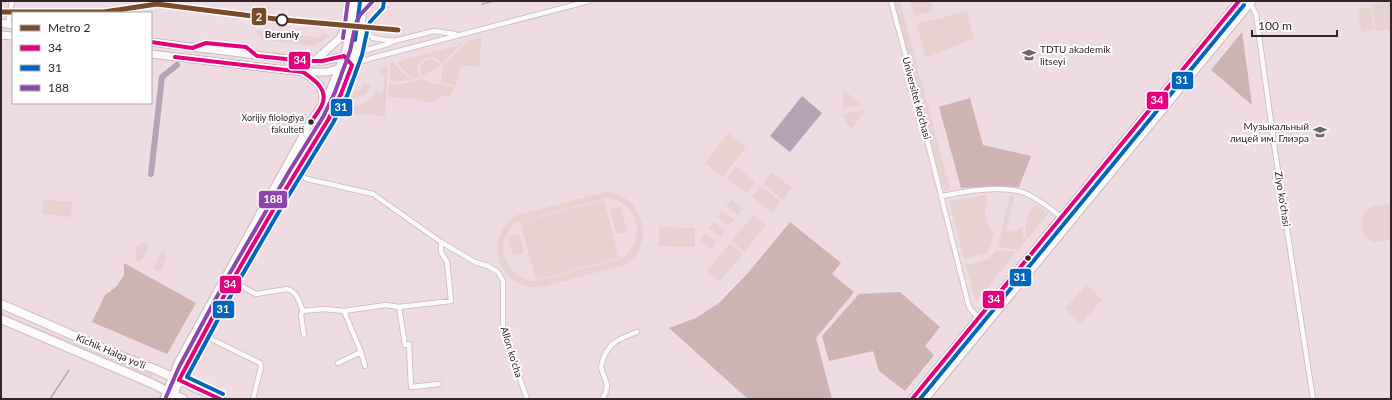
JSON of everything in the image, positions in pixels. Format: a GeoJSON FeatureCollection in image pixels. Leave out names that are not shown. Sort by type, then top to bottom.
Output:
{"type":"FeatureCollection","features":[{"type":"Feature","properties":{"kind":"highway","name":"Kichik Halqa yo'li"},"geometry":{"type":"LineString","coordinates":[[1,304],[220,399]]}},
{"type":"Feature","properties":{"kind":"highway","name":"Kichik Halqa yo'li"},"geometry":{"type":"LineString","coordinates":[[1,319],[169,396],[183,399]]}},
{"type":"Feature","properties":{"kind":"main road"},"geometry":{"type":"LineString","coordinates":[[175,379],[203,335],[232,281],[295,173],[328,120],[341,94],[356,53],[362,25],[364,1]]}},
{"type":"Feature","properties":{"kind":"main road"},"geometry":{"type":"LineString","coordinates":[[912,399],[1239,1]]}},
{"type":"Feature","properties":{"kind":"main road"},"geometry":{"type":"LineString","coordinates":[[169,396],[181,356],[313,118],[328,96],[344,56],[352,23],[353,2]]}},
{"type":"Feature","properties":{"kind":"main road"},"geometry":{"type":"LineString","coordinates":[[312,62],[341,36],[353,2]]}},
{"type":"Feature","properties":{"kind":"main road"},"geometry":{"type":"LineString","coordinates":[[925,399],[1250,2]]}},
{"type":"Feature","properties":{"kind":"main road"},"geometry":{"type":"LineString","coordinates":[[1,28],[9,25]]}},
{"type":"Feature","properties":{"kind":"main road"},"geometry":{"type":"LineString","coordinates":[[1,35],[12,36]]}},
{"type":"Feature","properties":{"kind":"main road"},"geometry":{"type":"LineString","coordinates":[[152,42],[312,62],[328,60],[356,53]]}},
{"type":"Feature","properties":{"kind":"main road"},"geometry":{"type":"LineString","coordinates":[[152,54],[303,72],[327,72],[352,65]]}},
{"type":"Feature","properties":{"kind":"main road"},"geometry":{"type":"LineString","coordinates":[[344,56],[352,65]]}},
{"type":"Feature","properties":{"kind":"main road"},"geometry":{"type":"LineString","coordinates":[[303,72],[321,86],[323,103]]}},
{"type":"Feature","properties":{"kind":"main road"},"geometry":{"type":"LineString","coordinates":[[1112,155],[1120,161]]}},
{"type":"Feature","properties":{"kind":"street"},"geometry":{"type":"LineString","coordinates":[[9,25],[12,1]]}},
{"type":"Feature","properties":{"kind":"street"},"geometry":{"type":"LineString","coordinates":[[352,65],[372,58],[589,1]]}},
{"type":"Feature","properties":{"kind":"street","name":"Universitet ko'chasi"},"geometry":{"type":"LineString","coordinates":[[890,1],[910,72],[969,307],[986,325]]}},
{"type":"Feature","properties":{"kind":"street","name":"Ziyo ko'chasi"},"geometry":{"type":"LineString","coordinates":[[1250,2],[1256,14],[1278,174],[1313,399]]}},
{"type":"Feature","properties":{"kind":"street"},"geometry":{"type":"LineString","coordinates":[[362,25],[374,38],[394,41]]}},
{"type":"Feature","properties":{"kind":"street"},"geometry":{"type":"LineString","coordinates":[[356,53],[394,41],[434,31],[458,35]]}},
{"type":"Feature","properties":{"kind":"street"},"geometry":{"type":"LineString","coordinates":[[285,168],[308,179],[373,194],[442,242],[441,252],[447,262],[452,301],[399,307],[386,305],[344,311],[324,309],[303,311]]}},
{"type":"Feature","properties":{"kind":"street"},"geometry":{"type":"LineString","coordinates":[[942,196],[958,192],[978,190],[1012,190],[1024,193],[1039,201],[1061,217]]}},
{"type":"Feature","properties":{"kind":"street","name":"Allon ko'cha"},"geometry":{"type":"LineString","coordinates":[[442,242],[475,262],[498,272],[503,281],[503,330],[527,399]]}},
{"type":"Feature","properties":{"kind":"street"},"geometry":{"type":"LineString","coordinates":[[232,281],[256,294],[287,289],[292,290],[296,294],[303,311],[301,315],[304,335]]}},
{"type":"Feature","properties":{"kind":"street"},"geometry":{"type":"LineString","coordinates":[[399,307],[405,345],[409,344],[410,387],[439,384]]}},
{"type":"Feature","properties":{"kind":"street"},"geometry":{"type":"LineString","coordinates":[[344,311],[361,352],[364,366]]}},
{"type":"Feature","properties":{"kind":"street"},"geometry":{"type":"LineString","coordinates":[[602,399],[607,389],[607,382],[601,366],[607,350],[617,340],[637,332]]}},
{"type":"Feature","properties":{"kind":"street"},"geometry":{"type":"LineString","coordinates":[[203,335],[260,363],[261,367],[253,399]]}},
{"type":"Feature","properties":{"kind":"street"},"geometry":{"type":"LineString","coordinates":[[338,363],[361,352]]}},
{"type":"Feature","properties":{"kind":"shaded area"},"geometry":{"type":"Polygon","coordinates":[[[894,1],[900,1],[950,189],[944,191],[894,1]]]}},
{"type":"Feature","properties":{"kind":"shaded area"},"geometry":{"type":"Polygon","coordinates":[[[910,1],[931,1],[933,11],[915,16],[910,1]]]}},
{"type":"Feature","properties":{"kind":"shaded area"},"geometry":{"type":"Polygon","coordinates":[[[1391,1],[1391,29],[1376,31],[1371,5],[1391,1]]]}},
{"type":"Feature","properties":{"kind":"shaded area"},"geometry":{"type":"Polygon","coordinates":[[[1370,7],[1374,30],[1361,32],[1358,9],[1370,7]]]}},
{"type":"Feature","properties":{"kind":"shaded area"},"geometry":{"type":"Polygon","coordinates":[[[967,11],[974,38],[926,58],[917,24],[967,11]]]}},
{"type":"Feature","properties":{"kind":"shaded area"},"geometry":{"type":"Polygon","coordinates":[[[256,30],[320,38],[321,34],[330,35],[322,42],[313,46],[264,40],[257,34],[256,30]]]}},
{"type":"Feature","properties":{"kind":"shaded area"},"geometry":{"type":"Polygon","coordinates":[[[1242,32],[1252,105],[1211,70],[1242,32]]]}},
{"type":"Feature","properties":{"kind":"shaded area"},"geometry":{"type":"Polygon","coordinates":[[[482,37],[479,66],[463,65],[459,71],[455,86],[441,82],[443,66],[468,41],[482,37]]]}},
{"type":"Feature","properties":{"kind":"shaded area"},"geometry":{"type":"Polygon","coordinates":[[[462,44],[442,64],[439,60],[432,57],[428,57],[421,61],[417,70],[420,77],[412,79],[396,62],[462,44]]]}},
{"type":"Feature","properties":{"kind":"shaded area"},"geometry":{"type":"Polygon","coordinates":[[[432,59],[440,66],[422,76],[420,70],[421,64],[432,59]]]}},
{"type":"Feature","properties":{"kind":"shaded area"},"geometry":{"type":"Polygon","coordinates":[[[393,62],[410,80],[390,81],[390,63],[393,62]]]}},
{"type":"Feature","properties":{"kind":"shaded area"},"geometry":{"type":"Polygon","coordinates":[[[388,66],[385,116],[347,114],[350,105],[358,105],[365,102],[376,92],[382,94],[385,73],[381,74],[378,69],[388,66]]]}},
{"type":"Feature","properties":{"kind":"shaded area"},"geometry":{"type":"Polygon","coordinates":[[[422,79],[428,82],[454,87],[450,97],[441,96],[440,99],[433,102],[423,102],[423,100],[388,97],[389,84],[402,84],[422,79]]]}},
{"type":"Feature","properties":{"kind":"shaded area"},"geometry":{"type":"Polygon","coordinates":[[[364,84],[371,85],[368,91],[363,95],[352,99],[354,91],[361,90],[364,84]]]}},
{"type":"Feature","properties":{"kind":"shaded area"},"geometry":{"type":"Polygon","coordinates":[[[843,89],[861,105],[843,108],[843,89]]]}},
{"type":"Feature","properties":{"kind":"shaded area"},"geometry":{"type":"Polygon","coordinates":[[[802,96],[822,113],[790,152],[770,136],[802,96]]]}},
{"type":"Feature","properties":{"kind":"shaded area"},"geometry":{"type":"Polygon","coordinates":[[[970,98],[983,145],[1031,156],[1019,187],[998,186],[961,188],[939,107],[970,98]]]}},
{"type":"Feature","properties":{"kind":"shaded area"},"geometry":{"type":"Polygon","coordinates":[[[866,110],[852,128],[846,124],[843,114],[866,110]]]}},
{"type":"Feature","properties":{"kind":"shaded area"},"geometry":{"type":"Polygon","coordinates":[[[728,133],[746,147],[723,177],[705,163],[728,133]]]}},
{"type":"Feature","properties":{"kind":"shaded area"},"geometry":{"type":"Polygon","coordinates":[[[735,166],[756,182],[747,194],[727,178],[735,166]]]}},
{"type":"Feature","properties":{"kind":"shaded area"},"geometry":{"type":"Polygon","coordinates":[[[772,172],[792,188],[783,200],[763,184],[772,172]]]}},
{"type":"Feature","properties":{"kind":"shaded area"},"geometry":{"type":"Polygon","coordinates":[[[761,186],[781,202],[772,213],[752,197],[761,186]]]}},
{"type":"Feature","properties":{"kind":"shaded area"},"geometry":{"type":"Polygon","coordinates":[[[605,192],[618,195],[629,201],[637,211],[642,222],[643,234],[641,246],[635,257],[624,265],[543,287],[528,286],[515,281],[506,273],[500,262],[497,250],[499,237],[506,225],[517,215],[605,192]],[[608,198],[603,199],[517,222],[509,230],[505,239],[503,249],[505,258],[516,274],[525,279],[536,281],[623,258],[631,250],[637,232],[633,214],[619,201],[608,198]]]}},
{"type":"Feature","properties":{"kind":"shaded area"},"geometry":{"type":"Polygon","coordinates":[[[985,195],[987,198],[985,217],[994,233],[988,253],[964,259],[949,201],[985,195]]]}},
{"type":"Feature","properties":{"kind":"shaded area"},"geometry":{"type":"Polygon","coordinates":[[[1010,195],[1015,195],[1006,230],[1015,232],[1022,226],[1023,235],[1026,240],[1018,250],[998,247],[1010,195]]]}},
{"type":"Feature","properties":{"kind":"shaded area"},"geometry":{"type":"Polygon","coordinates":[[[43,199],[72,202],[71,217],[42,214],[43,199]]]}},
{"type":"Feature","properties":{"kind":"shaded area"},"geometry":{"type":"Polygon","coordinates":[[[604,200],[619,258],[536,280],[520,222],[604,200]]]}},
{"type":"Feature","properties":{"kind":"shaded area"},"geometry":{"type":"Polygon","coordinates":[[[731,200],[743,208],[738,215],[726,206],[731,200]]]}},
{"type":"Feature","properties":{"kind":"shaded area"},"geometry":{"type":"Polygon","coordinates":[[[1391,204],[1391,240],[1376,242],[1366,237],[1363,232],[1362,221],[1366,211],[1372,207],[1391,204]]]}},
{"type":"Feature","properties":{"kind":"shaded area"},"geometry":{"type":"Polygon","coordinates":[[[1037,205],[1048,214],[1027,239],[1025,231],[1028,215],[1037,205]]]}},
{"type":"Feature","properties":{"kind":"shaded area"},"geometry":{"type":"Polygon","coordinates":[[[621,206],[627,232],[616,234],[610,209],[621,206]]]}},
{"type":"Feature","properties":{"kind":"shaded area"},"geometry":{"type":"Polygon","coordinates":[[[722,211],[734,220],[729,226],[717,217],[722,211]]]}},
{"type":"Feature","properties":{"kind":"shaded area"},"geometry":{"type":"Polygon","coordinates":[[[754,215],[766,225],[744,252],[731,241],[754,215]]]}},
{"type":"Feature","properties":{"kind":"shaded area"},"geometry":{"type":"Polygon","coordinates":[[[714,222],[725,231],[721,237],[709,228],[714,222]]]}},
{"type":"Feature","properties":{"kind":"shaded area"},"geometry":{"type":"Polygon","coordinates":[[[790,222],[841,263],[832,274],[854,292],[816,338],[832,399],[748,399],[669,328],[696,318],[719,303],[748,273],[790,222]]]}},
{"type":"Feature","properties":{"kind":"shaded area"},"geometry":{"type":"Polygon","coordinates":[[[659,227],[695,228],[695,247],[659,246],[659,227]]]}},
{"type":"Feature","properties":{"kind":"shaded area"},"geometry":{"type":"Polygon","coordinates":[[[705,233],[717,242],[712,249],[700,240],[705,233]]]}},
{"type":"Feature","properties":{"kind":"shaded area"},"geometry":{"type":"Polygon","coordinates":[[[519,234],[524,253],[513,256],[508,237],[519,234]]]}},
{"type":"Feature","properties":{"kind":"shaded area"},"geometry":{"type":"Polygon","coordinates":[[[145,242],[147,243],[148,247],[142,260],[138,262],[136,260],[136,248],[145,242]]]}},
{"type":"Feature","properties":{"kind":"shaded area"},"geometry":{"type":"Polygon","coordinates":[[[730,243],[743,254],[719,282],[707,271],[730,243]]]}},
{"type":"Feature","properties":{"kind":"shaded area"},"geometry":{"type":"Polygon","coordinates":[[[996,250],[1016,252],[976,302],[966,265],[987,259],[996,250]]]}},
{"type":"Feature","properties":{"kind":"shaded area"},"geometry":{"type":"Polygon","coordinates":[[[164,252],[166,257],[161,270],[158,272],[154,268],[159,254],[164,252]]]}},
{"type":"Feature","properties":{"kind":"shaded area"},"geometry":{"type":"Polygon","coordinates":[[[124,263],[196,303],[167,354],[92,322],[105,295],[117,286],[124,275],[124,263]]]}},
{"type":"Feature","properties":{"kind":"shaded area"},"geometry":{"type":"Polygon","coordinates":[[[1086,285],[1102,299],[1081,324],[1065,309],[1086,285]]]}},
{"type":"Feature","properties":{"kind":"shaded area"},"geometry":{"type":"Polygon","coordinates":[[[900,292],[940,327],[925,346],[934,355],[905,391],[879,371],[873,351],[829,361],[822,336],[859,294],[900,292]]]}},
{"type":"Feature","properties":{"kind":"shaded area"},"geometry":{"type":"Polygon","coordinates":[[[1,313],[153,375],[151,379],[1,315],[1,313]]]}},
{"type":"Feature","properties":{"kind":"waterway"},"geometry":{"type":"LineString","coordinates":[[482,4],[494,1]]}},
{"type":"Feature","properties":{"kind":"waterway"},"geometry":{"type":"LineString","coordinates":[[151,174],[162,77],[177,65]]}},
{"type":"Feature","properties":{"kind":"waterway"},"geometry":{"type":"LineString","coordinates":[[50,399],[69,370]]}},
{"type":"Feature","properties":{"kind":"metro line","name":"2"},"geometry":{"type":"LineString","coordinates":[[1,12],[104,12],[157,4],[284,20],[398,30]]}},
{"type":"Feature","properties":{"kind":"transit line","name":"188"},"geometry":{"type":"LineString","coordinates":[[343,38],[348,1]]}},
{"type":"Feature","properties":{"kind":"transit line","name":"188"},"geometry":{"type":"LineString","coordinates":[[166,397],[179,367],[227,278],[290,170],[323,117],[335,92],[350,51],[356,23],[360,15],[373,1]]}},
{"type":"Feature","properties":{"kind":"transit line","name":"31"},"geometry":{"type":"LineString","coordinates":[[223,394],[187,377],[237,284],[333,123],[347,96],[362,55],[370,22],[383,8],[384,1]]}},
{"type":"Feature","properties":{"kind":"transit line","name":"34"},"geometry":{"type":"LineString","coordinates":[[912,399],[1239,1]]}},
{"type":"Feature","properties":{"kind":"transit line","name":"31"},"geometry":{"type":"LineString","coordinates":[[355,40],[360,2]]}},
{"type":"Feature","properties":{"kind":"transit line","name":"31"},"geometry":{"type":"LineString","coordinates":[[920,399],[1244,5]]}},
{"type":"Feature","properties":{"kind":"transit line","name":"34"},"geometry":{"type":"LineString","coordinates":[[152,42],[192,48],[206,43],[246,47],[257,56],[305,61],[322,61],[344,56],[352,65],[341,94],[328,120],[232,281],[179,380],[220,399]]}},
{"type":"Feature","properties":{"kind":"transit line","name":"34"},"geometry":{"type":"LineString","coordinates":[[175,57],[303,72],[318,84],[324,97],[322,105],[311,122]]}},
{"type":"Feature","properties":{"kind":"place","name":"Beruniy"},"geometry":{"type":"Point","coordinates":[282,20]}},
{"type":"Feature","properties":{"kind":"place","name":"TDTU akademik litseyi"},"geometry":{"type":"Point","coordinates":[1029,55]}},
{"type":"Feature","properties":{"kind":"place","name":"Xorijiy filologiya fakulteti"},"geometry":{"type":"Point","coordinates":[311,122]}},
{"type":"Feature","properties":{"kind":"place","name":"Музыкальный лицей им. Глиэра"},"geometry":{"type":"Point","coordinates":[1320,132]}}]}
